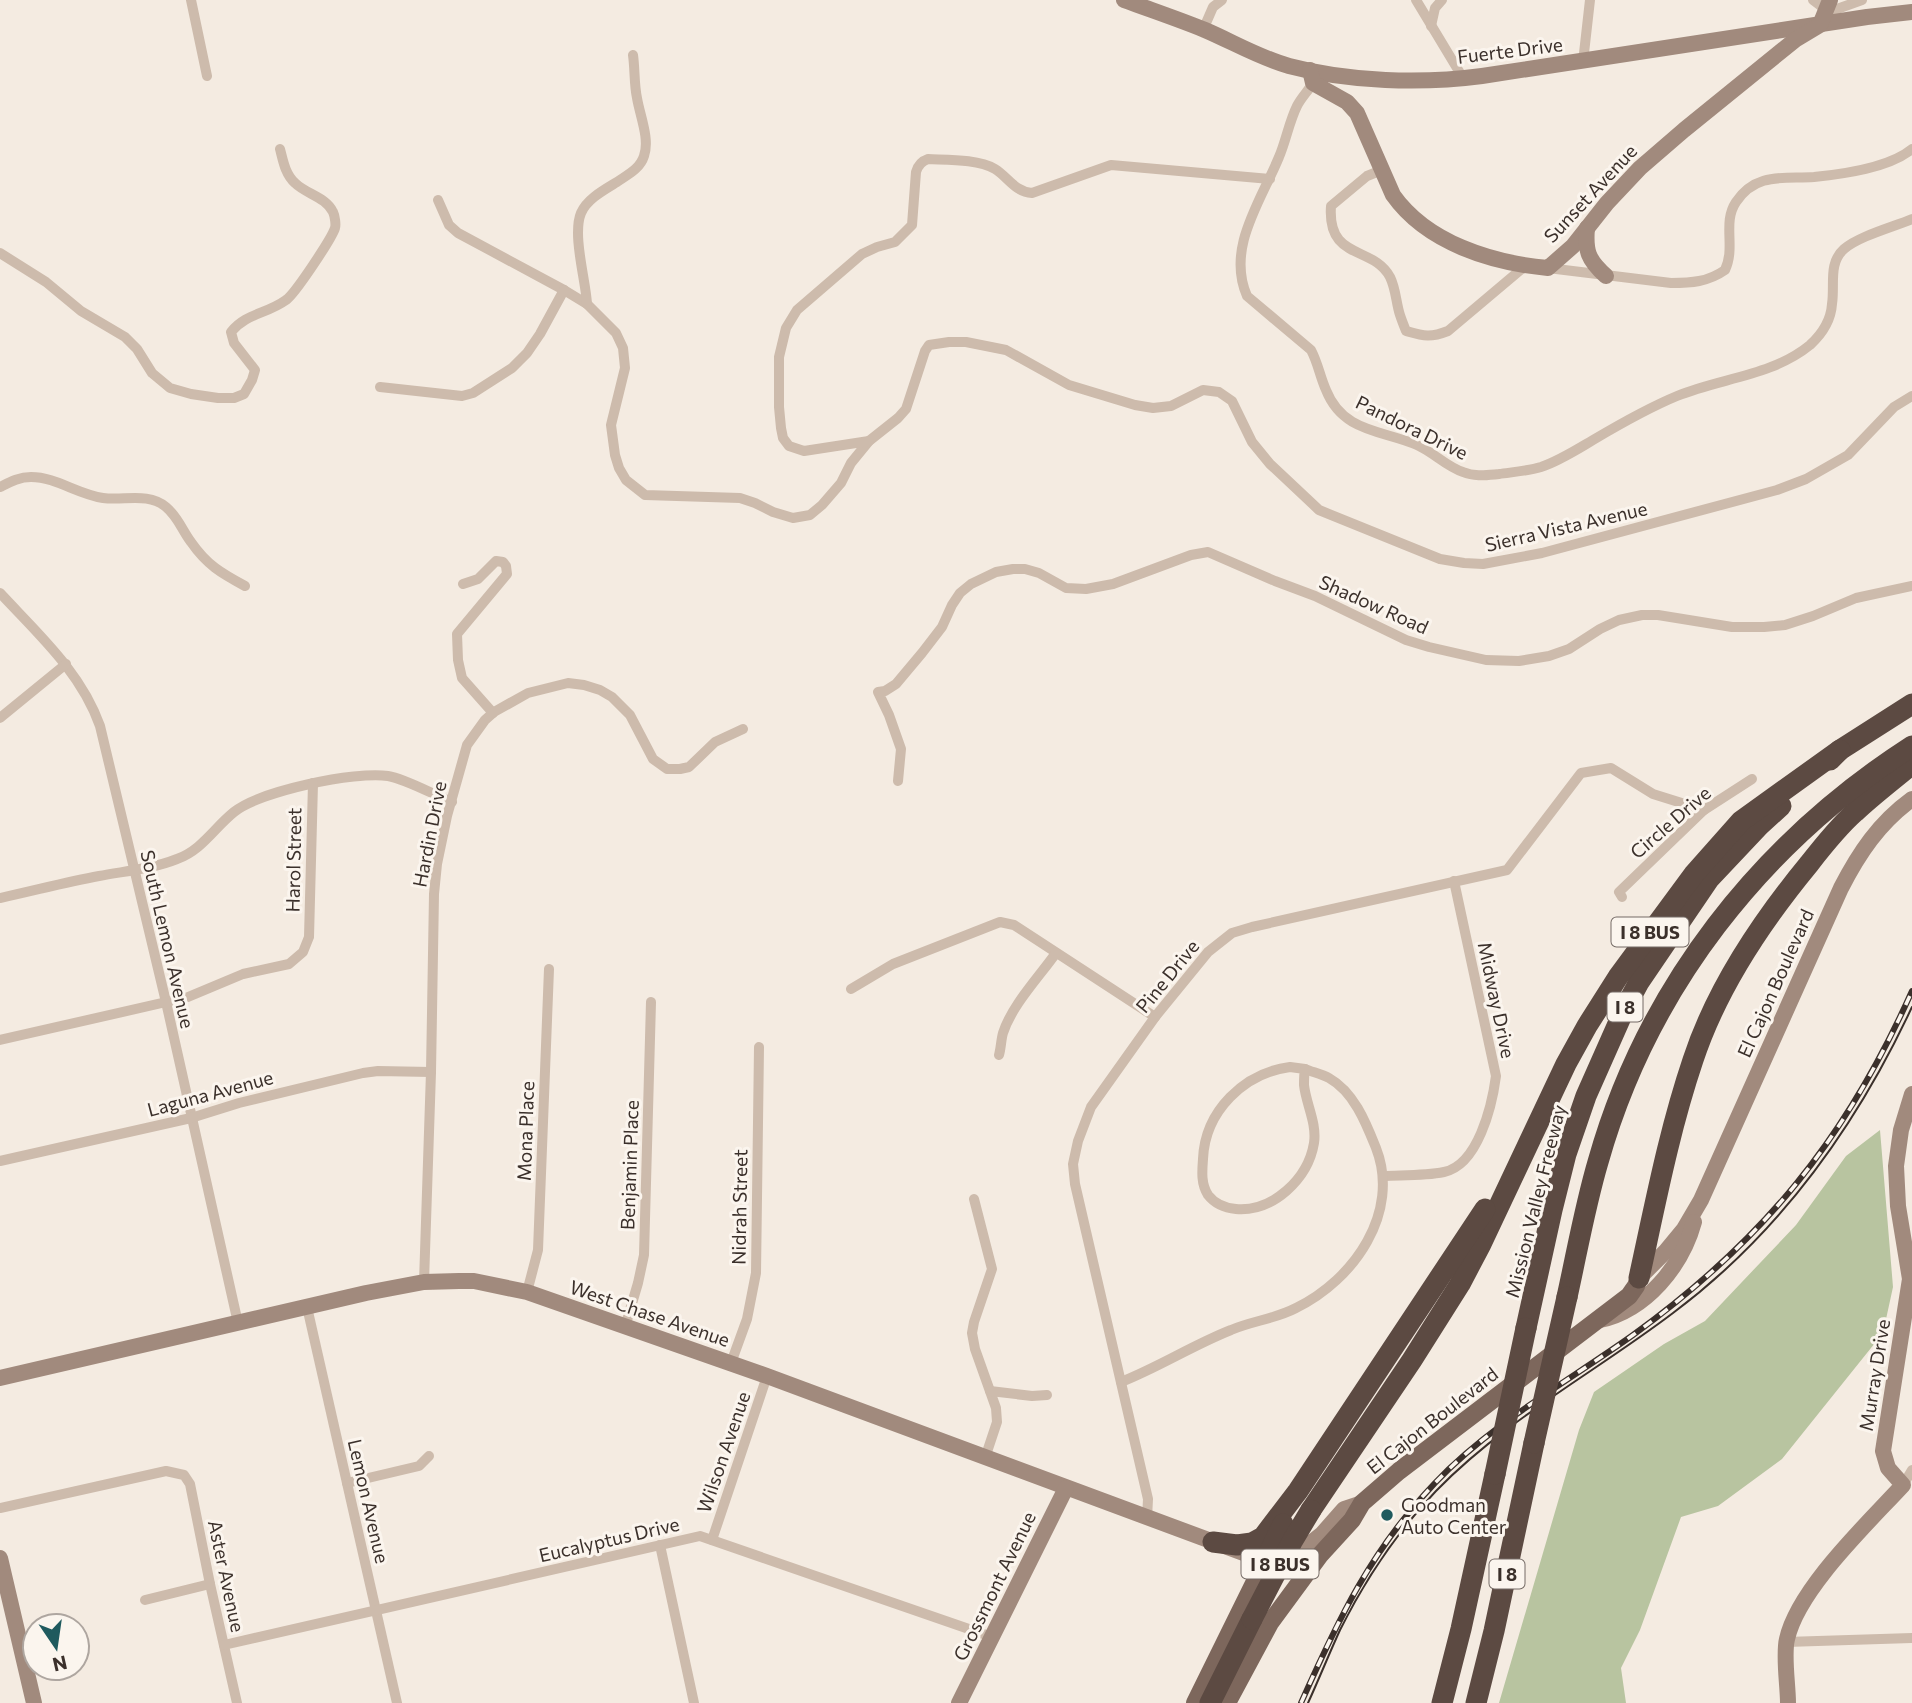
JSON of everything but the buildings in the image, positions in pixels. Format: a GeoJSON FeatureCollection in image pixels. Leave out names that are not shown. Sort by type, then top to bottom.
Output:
{"type":"FeatureCollection","features":[{"type":"Feature","properties":{"kind":"highway","name":"Mission Valley Freeway"},"geometry":{"type":"LineString","coordinates":[[1442,1703],[1461,1629],[1566,1154],[1607,1046],[1639,982],[1709,879],[1759,825],[1840,750],[1912,704]]}},
{"type":"Feature","properties":{"kind":"highway","name":"I 8"},"geometry":{"type":"LineString","coordinates":[[1476,1703],[1598,1162],[1632,1068],[1650,1029],[1691,958],[1750,884],[1825,810],[1863,779],[1912,746]]}},
{"type":"Feature","properties":{"kind":"highway","name":"I 8 BUS"},"geometry":{"type":"LineString","coordinates":[[1210,1703],[1261,1621],[1293,1540],[1443,1312],[1481,1244],[1560,1076],[1618,977],[1694,874],[1741,821],[1840,750]]}},
{"type":"Feature","properties":{"kind":"highway","name":"I 8 BUS"},"geometry":{"type":"LineString","coordinates":[[1639,1278],[1681,1098],[1698,1047],[1727,983],[1789,888],[1824,844],[1854,813],[1912,764]]}},
{"type":"Feature","properties":{"kind":"highway"},"geometry":{"type":"LineString","coordinates":[[1213,1542],[1237,1545],[1252,1543],[1263,1537],[1298,1491],[1519,1161]]}},
{"type":"Feature","properties":{"kind":"highway"},"geometry":{"type":"LineString","coordinates":[[1265,1561],[1298,1491]]}},
{"type":"Feature","properties":{"kind":"main road","name":"Fuerte Drive"},"geometry":{"type":"LineString","coordinates":[[1124,0],[1203,30],[1311,77],[1464,78],[1912,12]]}},
{"type":"Feature","properties":{"kind":"main road"},"geometry":{"type":"LineString","coordinates":[[1819,25],[1823,3]]}},
{"type":"Feature","properties":{"kind":"main road","name":"Sunset Avenue"},"geometry":{"type":"LineString","coordinates":[[1311,77],[1357,113],[1394,195],[1401,206],[1426,229],[1489,257],[1525,266],[1548,268],[1573,246],[1608,203],[1649,160],[1795,40],[1819,25]]}},
{"type":"Feature","properties":{"kind":"main road"},"geometry":{"type":"LineString","coordinates":[[1587,228],[1589,257],[1606,276]]}},
{"type":"Feature","properties":{"kind":"main road","name":"El Cajon Boulevard"},"geometry":{"type":"LineString","coordinates":[[1227,1703],[1261,1621],[1352,1520],[1362,1503],[1399,1471],[1629,1296],[1639,1278],[1684,1229],[1701,1200],[1857,856],[1882,825],[1912,799]]}},
{"type":"Feature","properties":{"kind":"main road","name":"Murray Drive"},"geometry":{"type":"LineString","coordinates":[[1903,1485],[1888,1468],[1883,1451],[1910,1279],[1898,1206],[1896,1166],[1900,1130],[1912,1094]]}},
{"type":"Feature","properties":{"kind":"main road","name":"El Cajon Boulevard"},"geometry":{"type":"LineString","coordinates":[[1596,1321],[1635,1306],[1664,1277],[1689,1238],[1701,1200]]}},
{"type":"Feature","properties":{"kind":"main road","name":"West Chase Avenue"},"geometry":{"type":"LineString","coordinates":[[0,1378],[424,1282],[474,1281],[527,1292],[768,1376],[1265,1561]]}},
{"type":"Feature","properties":{"kind":"main road"},"geometry":{"type":"LineString","coordinates":[[1788,1703],[1786,1642],[1802,1604],[1823,1573],[1903,1485]]}},
{"type":"Feature","properties":{"kind":"main road","name":"Grossmont Avenue"},"geometry":{"type":"LineString","coordinates":[[959,1703],[1066,1488]]}},
{"type":"Feature","properties":{"kind":"main road","name":"El Cajon Boulevard"},"geometry":{"type":"LineString","coordinates":[[1265,1561],[1307,1546],[1322,1534],[1344,1509],[1362,1503]]}},
{"type":"Feature","properties":{"kind":"main road"},"geometry":{"type":"LineString","coordinates":[[1265,1561],[1286,1566],[1320,1555]]}},
{"type":"Feature","properties":{"kind":"main road"},"geometry":{"type":"LineString","coordinates":[[0,1558],[34,1703]]}},
{"type":"Feature","properties":{"kind":"main road"},"geometry":{"type":"LineString","coordinates":[[1261,1621],[1277,1581],[1265,1561]]}},
{"type":"Feature","properties":{"kind":"main road"},"geometry":{"type":"LineString","coordinates":[[1195,1703],[1265,1561]]}},
{"type":"Feature","properties":{"kind":"street"},"geometry":{"type":"LineString","coordinates":[[191,0],[207,76]]}},
{"type":"Feature","properties":{"kind":"street"},"geometry":{"type":"LineString","coordinates":[[1203,30],[1213,7],[1222,0]]}},
{"type":"Feature","properties":{"kind":"street"},"geometry":{"type":"LineString","coordinates":[[1416,0],[1464,78]]}},
{"type":"Feature","properties":{"kind":"street"},"geometry":{"type":"LineString","coordinates":[[1431,26],[1435,8],[1441,0]]}},
{"type":"Feature","properties":{"kind":"street"},"geometry":{"type":"LineString","coordinates":[[1583,62],[1590,0]]}},
{"type":"Feature","properties":{"kind":"street","name":"Sunset Avenue"},"geometry":{"type":"LineString","coordinates":[[1819,25],[1838,9],[1862,0]]}},
{"type":"Feature","properties":{"kind":"street"},"geometry":{"type":"LineString","coordinates":[[587,304],[579,231],[582,211],[594,197],[637,168],[645,156],[645,138],[636,96],[633,55]]}},
{"type":"Feature","properties":{"kind":"street","name":"Pandora Drive"},"geometry":{"type":"LineString","coordinates":[[1311,77],[1245,236],[1240,271],[1247,296],[1297,336],[1311,351],[1326,391],[1344,416],[1373,432],[1412,443],[1461,472],[1477,476],[1540,467],[1572,453],[1631,418],[1670,399],[1757,373],[1804,349],[1821,333],[1828,321],[1832,307],[1832,274],[1835,262],[1843,250],[1912,219]]}},
{"type":"Feature","properties":{"kind":"street"},"geometry":{"type":"LineString","coordinates":[[0,253],[46,282],[81,311],[125,337],[137,349],[152,373],[170,388],[191,394],[234,398],[244,394],[256,370],[234,343],[231,332],[240,321],[276,307],[289,298],[298,289],[335,228],[334,213],[324,201],[294,183],[286,170],[280,149]]}},
{"type":"Feature","properties":{"kind":"street"},"geometry":{"type":"LineString","coordinates":[[1548,268],[1671,283],[1707,279],[1725,270],[1730,251],[1729,217],[1737,200],[1754,185],[1769,178],[1812,177],[1860,170],[1891,161],[1912,149]]}},
{"type":"Feature","properties":{"kind":"street"},"geometry":{"type":"LineString","coordinates":[[869,441],[804,451],[789,446],[781,433],[779,357],[786,328],[797,310],[862,254],[895,242],[912,225],[916,172],[925,160],[982,163],[995,169],[1024,192],[1032,193],[1111,165],[1270,179]]}},
{"type":"Feature","properties":{"kind":"street"},"geometry":{"type":"LineString","coordinates":[[1382,170],[1367,176],[1331,206],[1331,221],[1336,238],[1380,265],[1390,276],[1406,331],[1426,337],[1448,331],[1525,266]]}},
{"type":"Feature","properties":{"kind":"street","name":"Sierra Vista Avenue"},"geometry":{"type":"LineString","coordinates":[[438,200],[449,225],[458,233],[587,304],[616,333],[623,348],[625,368],[611,425],[615,455],[626,480],[638,491],[645,495],[740,498],[793,518],[810,515],[822,505],[869,441],[906,410],[929,345],[949,342],[966,342],[1006,350],[1069,385],[1135,405],[1153,408],[1171,406],[1203,390],[1219,391],[1232,401],[1252,442],[1270,464],[1319,510],[1440,559],[1464,563],[1483,564],[1542,553],[1797,483],[1848,456],[1894,407],[1912,396]]}},
{"type":"Feature","properties":{"kind":"street"},"geometry":{"type":"LineString","coordinates":[[380,387],[462,396],[473,393],[512,368],[527,354],[564,290]]}},
{"type":"Feature","properties":{"kind":"street"},"geometry":{"type":"LineString","coordinates":[[0,487],[19,478],[49,478],[77,492],[105,498],[143,498],[164,505],[180,522],[189,540],[208,563],[245,586]]}},
{"type":"Feature","properties":{"kind":"street","name":"Shadow Road"},"geometry":{"type":"LineString","coordinates":[[898,781],[901,749],[878,692],[896,684],[922,653],[942,627],[960,593],[971,584],[996,572],[1013,569],[1039,573],[1066,587],[1086,589],[1113,584],[1191,555],[1208,552],[1315,596],[1406,640],[1486,660],[1519,661],[1549,656],[1569,649],[1619,620],[1642,615],[1658,614],[1732,627],[1785,625],[1856,598],[1912,586]]}},
{"type":"Feature","properties":{"kind":"street"},"geometry":{"type":"LineString","coordinates":[[463,584],[478,579],[496,561],[503,562],[506,566],[507,574],[457,634],[458,660],[463,678],[493,713]]}},
{"type":"Feature","properties":{"kind":"street","name":"South Lemon Avenue"},"geometry":{"type":"LineString","coordinates":[[0,593],[66,664],[93,706],[100,726],[239,1323]]}},
{"type":"Feature","properties":{"kind":"street"},"geometry":{"type":"LineString","coordinates":[[0,718],[66,664]]}},
{"type":"Feature","properties":{"kind":"street","name":"Hardin Drive"},"geometry":{"type":"LineString","coordinates":[[424,1282],[434,894],[437,864],[467,745],[493,713],[528,693],[568,683],[600,690],[612,697],[630,715],[653,759],[667,769],[689,767],[715,742],[743,729]]}},
{"type":"Feature","properties":{"kind":"street","name":"Pine Drive"},"geometry":{"type":"LineString","coordinates":[[1147,1518],[1148,1499],[1075,1184],[1073,1164],[1078,1141],[1091,1107],[1155,1017],[1208,952],[1232,933],[1507,870],[1581,773],[1611,768],[1653,794],[1704,810]]}},
{"type":"Feature","properties":{"kind":"street"},"geometry":{"type":"LineString","coordinates":[[0,898],[160,865],[189,854],[205,842],[236,810],[267,795],[313,783],[374,775],[391,777],[452,802]]}},
{"type":"Feature","properties":{"kind":"street","name":"Circle Drive"},"geometry":{"type":"LineString","coordinates":[[1622,897],[1619,892],[1704,810],[1752,779]]}},
{"type":"Feature","properties":{"kind":"street","name":"Harol Street"},"geometry":{"type":"LineString","coordinates":[[166,1002],[188,997],[243,974],[289,964],[303,952],[309,937],[313,783]]}},
{"type":"Feature","properties":{"kind":"street","name":"Midway Drive"},"geometry":{"type":"LineString","coordinates":[[1383,1176],[1445,1172],[1465,1161],[1474,1148],[1493,1098],[1496,1076],[1454,881]]}},
{"type":"Feature","properties":{"kind":"street"},"geometry":{"type":"LineString","coordinates":[[851,989],[893,964],[1000,922],[1014,925],[1155,1017]]}},
{"type":"Feature","properties":{"kind":"street"},"geometry":{"type":"LineString","coordinates":[[999,1055],[1007,1023],[1056,953]]}},
{"type":"Feature","properties":{"kind":"street","name":"Mona Place"},"geometry":{"type":"LineString","coordinates":[[527,1292],[538,1250],[549,969]]}},
{"type":"Feature","properties":{"kind":"street"},"geometry":{"type":"LineString","coordinates":[[0,1040],[166,1002]]}},
{"type":"Feature","properties":{"kind":"street","name":"Benjamin Place"},"geometry":{"type":"LineString","coordinates":[[625,1327],[644,1255],[651,1002]]}},
{"type":"Feature","properties":{"kind":"street","name":"Nidrah Street"},"geometry":{"type":"LineString","coordinates":[[731,1363],[747,1319],[756,1273],[759,1047]]}},
{"type":"Feature","properties":{"kind":"street"},"geometry":{"type":"LineString","coordinates":[[1121,1382],[1145,1373],[1234,1328],[1286,1313],[1322,1293],[1350,1266],[1372,1232],[1383,1197],[1383,1176],[1380,1159],[1366,1122],[1348,1096],[1330,1078],[1304,1069],[1277,1069],[1258,1077],[1232,1095],[1218,1112],[1206,1135],[1203,1148],[1202,1176],[1206,1192],[1218,1204],[1228,1208],[1245,1209],[1269,1203],[1288,1189],[1305,1168],[1315,1138],[1304,1086],[1304,1069]]}},
{"type":"Feature","properties":{"kind":"street","name":"Laguna Avenue"},"geometry":{"type":"LineString","coordinates":[[0,1161],[191,1118],[239,1103],[363,1073],[430,1072]]}},
{"type":"Feature","properties":{"kind":"street"},"geometry":{"type":"LineString","coordinates":[[974,1199],[992,1269],[972,1333],[996,1408],[997,1422],[985,1458]]}},
{"type":"Feature","properties":{"kind":"street","name":"Lemon Avenue"},"geometry":{"type":"LineString","coordinates":[[307,1307],[397,1703]]}},
{"type":"Feature","properties":{"kind":"street","name":"Wilson Avenue"},"geometry":{"type":"LineString","coordinates":[[712,1539],[768,1376]]}},
{"type":"Feature","properties":{"kind":"street"},"geometry":{"type":"LineString","coordinates":[[990,1391],[1047,1395]]}},
{"type":"Feature","properties":{"kind":"street"},"geometry":{"type":"LineString","coordinates":[[347,1483],[419,1466],[429,1456]]}},
{"type":"Feature","properties":{"kind":"street"},"geometry":{"type":"LineString","coordinates":[[1903,1485],[1912,1470]]}},
{"type":"Feature","properties":{"kind":"street","name":"Aster Avenue"},"geometry":{"type":"LineString","coordinates":[[0,1508],[166,1471],[184,1475],[190,1484],[234,1702]]}},
{"type":"Feature","properties":{"kind":"street","name":"Eucalyptus Drive"},"geometry":{"type":"LineString","coordinates":[[224,1645],[700,1536],[992,1637]]}},
{"type":"Feature","properties":{"kind":"street"},"geometry":{"type":"LineString","coordinates":[[660,1545],[694,1703]]}},
{"type":"Feature","properties":{"kind":"street"},"geometry":{"type":"LineString","coordinates":[[145,1600],[210,1584]]}},
{"type":"Feature","properties":{"kind":"street"},"geometry":{"type":"LineString","coordinates":[[1786,1642],[1912,1638]]}},
{"type":"Feature","properties":{"kind":"green space"},"geometry":{"type":"Polygon","coordinates":[[[1880,1130],[1893,1287],[1883,1333],[1782,1459],[1718,1506],[1681,1517],[1640,1630],[1621,1668],[1626,1703],[1499,1703],[1579,1430],[1594,1392],[1664,1344],[1705,1321],[1796,1225],[1846,1156],[1880,1130]]]}},
{"type":"Feature","properties":{"kind":"tram line"},"geometry":{"type":"LineString","coordinates":[[1308,1703],[1340,1630],[1360,1593],[1395,1540],[1422,1507],[1463,1465],[1491,1442],[1673,1313],[1712,1282],[1748,1248],[1812,1175],[1840,1135],[1866,1094],[1912,1007]]}},
{"type":"Feature","properties":{"kind":"railway"},"geometry":{"type":"LineString","coordinates":[[1301,1703],[1358,1587],[1412,1508],[1480,1442],[1680,1299],[1723,1262],[1761,1223],[1797,1183],[1859,1094],[1912,991]]}},
{"type":"Feature","properties":{"kind":"place","name":"Goodman Auto Center"},"geometry":{"type":"Point","coordinates":[1387,1515]}}]}
